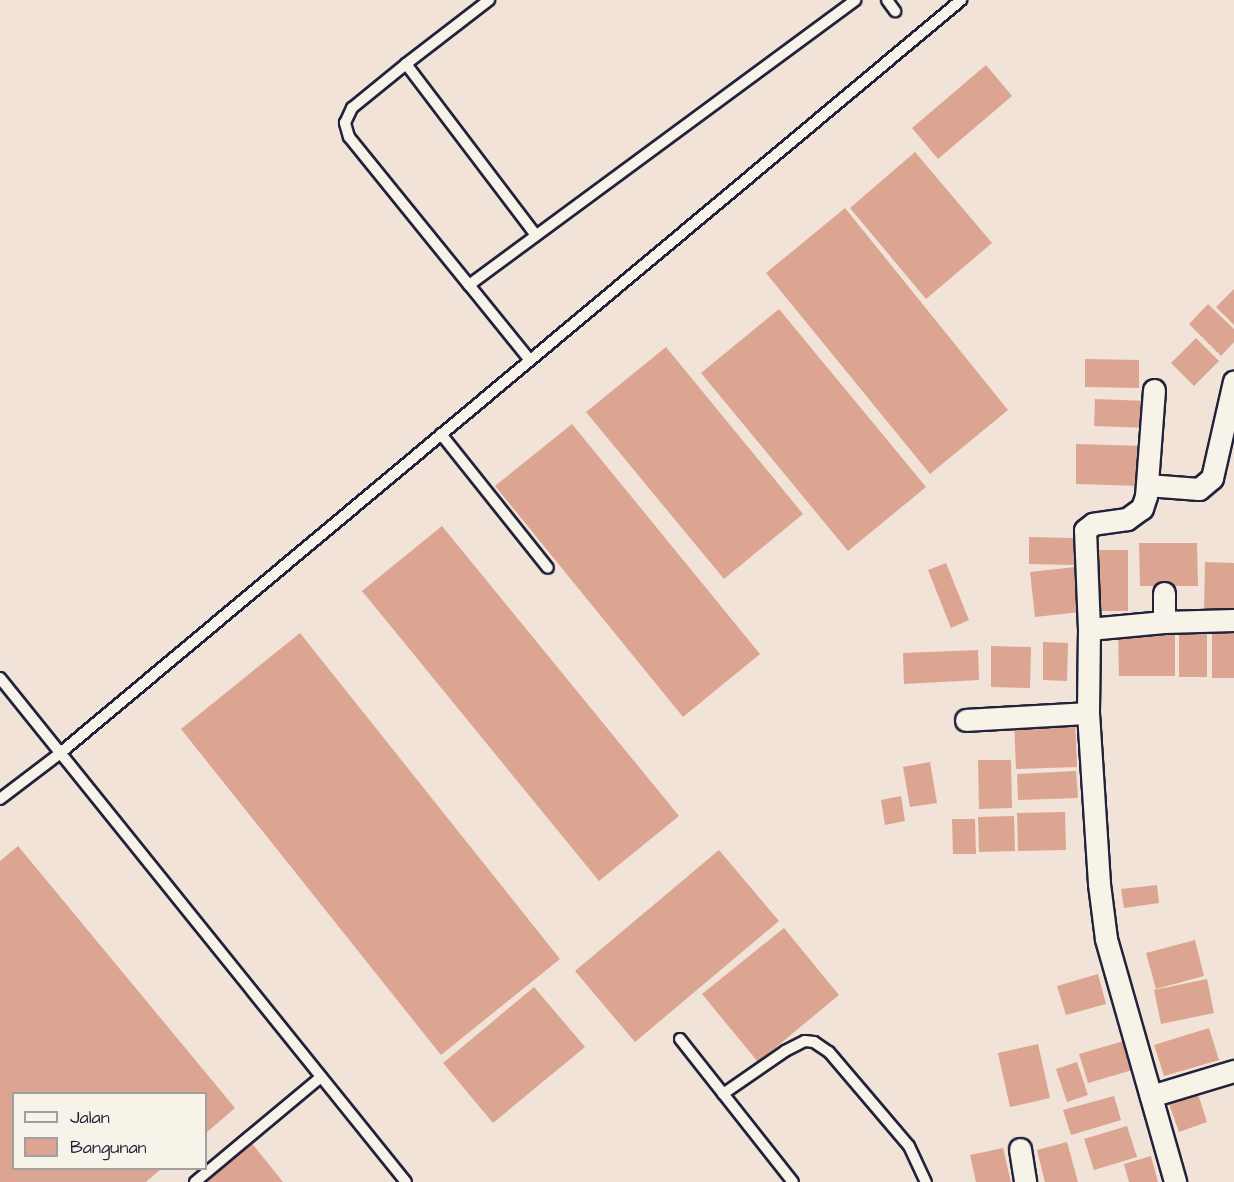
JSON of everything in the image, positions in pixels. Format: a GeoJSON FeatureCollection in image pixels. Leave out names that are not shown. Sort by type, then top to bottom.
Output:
{"type":"FeatureCollection","features":[{"type":"Feature","properties":{"kind":"street"},"geometry":{"type":"LineString","coordinates":[[1147,485],[1199,489],[1206,485],[1215,468],[1234,381]]}},
{"type":"Feature","properties":{"kind":"street"},"geometry":{"type":"LineString","coordinates":[[1154,390],[1146,495],[1136,514],[1128,519],[1093,524],[1085,530],[1089,629],[1088,713],[1099,884],[1106,939],[1175,1182]]}},
{"type":"Feature","properties":{"kind":"street"},"geometry":{"type":"LineString","coordinates":[[1164,593],[1164,622]]}},
{"type":"Feature","properties":{"kind":"street"},"geometry":{"type":"LineString","coordinates":[[1089,629],[1164,622],[1234,620]]}},
{"type":"Feature","properties":{"kind":"street"},"geometry":{"type":"LineString","coordinates":[[966,720],[1088,713]]}},
{"type":"Feature","properties":{"kind":"street"},"geometry":{"type":"LineString","coordinates":[[1151,1096],[1234,1071]]}},
{"type":"Feature","properties":{"kind":"street"},"geometry":{"type":"LineString","coordinates":[[1020,1149],[1025,1182]]}},
{"type":"Feature","properties":{"kind":"lane"},"geometry":{"type":"LineString","coordinates":[[489,0],[352,108],[345,123],[362,155],[529,359]]}},
{"type":"Feature","properties":{"kind":"lane"},"geometry":{"type":"LineString","coordinates":[[469,285],[535,234],[855,0]]}},
{"type":"Feature","properties":{"kind":"lane"},"geometry":{"type":"LineString","coordinates":[[887,0],[895,11]]}},
{"type":"Feature","properties":{"kind":"lane"},"geometry":{"type":"LineString","coordinates":[[0,799],[59,754],[961,0]]}},
{"type":"Feature","properties":{"kind":"lane"},"geometry":{"type":"LineString","coordinates":[[406,64],[535,234]]}},
{"type":"Feature","properties":{"kind":"lane"},"geometry":{"type":"LineString","coordinates":[[441,435],[548,568]]}},
{"type":"Feature","properties":{"kind":"lane"},"geometry":{"type":"LineString","coordinates":[[0,678],[406,1182]]}},
{"type":"Feature","properties":{"kind":"lane"},"geometry":{"type":"LineString","coordinates":[[680,1039],[793,1182]]}},
{"type":"Feature","properties":{"kind":"lane"},"geometry":{"type":"LineString","coordinates":[[723,1094],[785,1051],[805,1041],[814,1042],[828,1052],[909,1146],[926,1182]]}},
{"type":"Feature","properties":{"kind":"lane"},"geometry":{"type":"LineString","coordinates":[[195,1182],[321,1077]]}},
{"type":"Feature","properties":{"kind":"building"},"geometry":{"type":"Polygon","coordinates":[[[986,65],[1012,96],[938,159],[912,128],[986,65]]]}},
{"type":"Feature","properties":{"kind":"building"},"geometry":{"type":"Polygon","coordinates":[[[915,152],[992,243],[926,299],[850,208],[915,152]]]}},
{"type":"Feature","properties":{"kind":"building"},"geometry":{"type":"Polygon","coordinates":[[[845,208],[1008,410],[930,474],[766,273],[845,208]]]}},
{"type":"Feature","properties":{"kind":"building"},"geometry":{"type":"Polygon","coordinates":[[[1234,289],[1234,325],[1216,307],[1234,289]]]}},
{"type":"Feature","properties":{"kind":"building"},"geometry":{"type":"Polygon","coordinates":[[[1208,304],[1234,329],[1234,342],[1221,356],[1189,324],[1208,304]]]}},
{"type":"Feature","properties":{"kind":"building"},"geometry":{"type":"Polygon","coordinates":[[[779,309],[926,487],[848,551],[701,373],[779,309]]]}},
{"type":"Feature","properties":{"kind":"building"},"geometry":{"type":"Polygon","coordinates":[[[1196,338],[1219,361],[1194,386],[1171,363],[1196,338]]]}},
{"type":"Feature","properties":{"kind":"building"},"geometry":{"type":"Polygon","coordinates":[[[666,347],[803,514],[724,579],[586,412],[666,347]]]}},
{"type":"Feature","properties":{"kind":"building"},"geometry":{"type":"Polygon","coordinates":[[[1085,359],[1139,360],[1139,388],[1085,387],[1085,359]]]}},
{"type":"Feature","properties":{"kind":"building"},"geometry":{"type":"Polygon","coordinates":[[[1095,399],[1148,401],[1147,428],[1094,426],[1095,399]]]}},
{"type":"Feature","properties":{"kind":"building"},"geometry":{"type":"Polygon","coordinates":[[[572,424],[760,654],[683,717],[495,486],[572,424]]]}},
{"type":"Feature","properties":{"kind":"building"},"geometry":{"type":"Polygon","coordinates":[[[1076,444],[1143,446],[1142,486],[1076,484],[1076,444]]]}},
{"type":"Feature","properties":{"kind":"building"},"geometry":{"type":"Polygon","coordinates":[[[442,526],[679,816],[599,881],[362,591],[442,526]]]}},
{"type":"Feature","properties":{"kind":"building"},"geometry":{"type":"Polygon","coordinates":[[[1029,537],[1074,538],[1074,565],[1029,564],[1029,537]]]}},
{"type":"Feature","properties":{"kind":"building"},"geometry":{"type":"Polygon","coordinates":[[[1139,543],[1197,543],[1198,586],[1140,586],[1139,543]]]}},
{"type":"Feature","properties":{"kind":"building"},"geometry":{"type":"Polygon","coordinates":[[[1095,550],[1128,550],[1128,611],[1096,611],[1095,550]]]}},
{"type":"Feature","properties":{"kind":"building"},"geometry":{"type":"Polygon","coordinates":[[[1205,562],[1234,563],[1234,612],[1204,611],[1205,562]]]}},
{"type":"Feature","properties":{"kind":"building"},"geometry":{"type":"Polygon","coordinates":[[[946,563],[969,620],[951,628],[928,570],[946,563]]]}},
{"type":"Feature","properties":{"kind":"building"},"geometry":{"type":"Polygon","coordinates":[[[1075,567],[1080,612],[1035,617],[1030,572],[1075,567]]]}},
{"type":"Feature","properties":{"kind":"building"},"geometry":{"type":"Polygon","coordinates":[[[1212,626],[1234,626],[1234,678],[1212,678],[1212,626]]]}},
{"type":"Feature","properties":{"kind":"building"},"geometry":{"type":"Polygon","coordinates":[[[1179,630],[1207,630],[1207,677],[1179,677],[1179,630]]]}},
{"type":"Feature","properties":{"kind":"building"},"geometry":{"type":"Polygon","coordinates":[[[1118,632],[1175,632],[1175,676],[1119,676],[1118,632]]]}},
{"type":"Feature","properties":{"kind":"building"},"geometry":{"type":"Polygon","coordinates":[[[300,633],[560,959],[441,1055],[181,729],[300,633]]]}},
{"type":"Feature","properties":{"kind":"building"},"geometry":{"type":"Polygon","coordinates":[[[1043,642],[1068,643],[1067,681],[1043,680],[1043,642]]]}},
{"type":"Feature","properties":{"kind":"building"},"geometry":{"type":"Polygon","coordinates":[[[991,646],[1031,647],[1030,688],[991,687],[991,646]]]}},
{"type":"Feature","properties":{"kind":"building"},"geometry":{"type":"Polygon","coordinates":[[[978,650],[979,680],[904,684],[903,653],[978,650]]]}},
{"type":"Feature","properties":{"kind":"building"},"geometry":{"type":"Polygon","coordinates":[[[1075,719],[1077,767],[1016,769],[1014,720],[1075,719]]]}},
{"type":"Feature","properties":{"kind":"building"},"geometry":{"type":"Polygon","coordinates":[[[978,760],[1011,760],[1012,808],[979,809],[978,760]]]}},
{"type":"Feature","properties":{"kind":"building"},"geometry":{"type":"Polygon","coordinates":[[[930,762],[937,803],[910,807],[903,767],[930,762]]]}},
{"type":"Feature","properties":{"kind":"building"},"geometry":{"type":"Polygon","coordinates":[[[1076,771],[1078,798],[1018,800],[1017,774],[1076,771]]]}},
{"type":"Feature","properties":{"kind":"building"},"geometry":{"type":"Polygon","coordinates":[[[901,796],[905,821],[885,825],[881,800],[901,796]]]}},
{"type":"Feature","properties":{"kind":"building"},"geometry":{"type":"Polygon","coordinates":[[[1065,812],[1066,850],[1018,851],[1017,813],[1065,812]]]}},
{"type":"Feature","properties":{"kind":"building"},"geometry":{"type":"Polygon","coordinates":[[[1014,816],[1015,851],[979,852],[978,817],[1014,816]]]}},
{"type":"Feature","properties":{"kind":"building"},"geometry":{"type":"Polygon","coordinates":[[[952,819],[975,819],[976,854],[953,854],[952,819]]]}},
{"type":"Feature","properties":{"kind":"building"},"geometry":{"type":"Polygon","coordinates":[[[18,846],[235,1108],[207,1132],[207,1092],[12,1092],[12,1170],[160,1170],[146,1182],[0,1182],[0,861],[18,846]]]}},
{"type":"Feature","properties":{"kind":"building"},"geometry":{"type":"Polygon","coordinates":[[[719,850],[779,921],[635,1042],[575,971],[719,850]]]}},
{"type":"Feature","properties":{"kind":"building"},"geometry":{"type":"Polygon","coordinates":[[[1157,885],[1159,903],[1124,908],[1121,889],[1157,885]]]}},
{"type":"Feature","properties":{"kind":"building"},"geometry":{"type":"Polygon","coordinates":[[[784,928],[839,995],[758,1062],[702,994],[784,928]]]}},
{"type":"Feature","properties":{"kind":"building"},"geometry":{"type":"Polygon","coordinates":[[[1195,940],[1204,976],[1156,989],[1146,953],[1195,940]]]}},
{"type":"Feature","properties":{"kind":"building"},"geometry":{"type":"Polygon","coordinates":[[[1098,974],[1106,1004],[1066,1015],[1057,986],[1098,974]]]}},
{"type":"Feature","properties":{"kind":"building"},"geometry":{"type":"Polygon","coordinates":[[[1207,979],[1214,1013],[1161,1024],[1154,990],[1207,979]]]}},
{"type":"Feature","properties":{"kind":"building"},"geometry":{"type":"Polygon","coordinates":[[[534,987],[585,1047],[493,1123],[443,1063],[534,987]]]}},
{"type":"Feature","properties":{"kind":"building"},"geometry":{"type":"Polygon","coordinates":[[[1209,1028],[1219,1060],[1164,1076],[1154,1045],[1209,1028]]]}},
{"type":"Feature","properties":{"kind":"building"},"geometry":{"type":"Polygon","coordinates":[[[1127,1040],[1136,1069],[1088,1083],[1079,1054],[1127,1040]]]}},
{"type":"Feature","properties":{"kind":"building"},"geometry":{"type":"Polygon","coordinates":[[[1038,1044],[1050,1098],[1010,1107],[998,1053],[1038,1044]]]}},
{"type":"Feature","properties":{"kind":"building"},"geometry":{"type":"Polygon","coordinates":[[[1077,1062],[1088,1095],[1067,1102],[1056,1069],[1077,1062]]]}},
{"type":"Feature","properties":{"kind":"building"},"geometry":{"type":"Polygon","coordinates":[[[1197,1091],[1207,1122],[1179,1132],[1168,1101],[1197,1091]]]}},
{"type":"Feature","properties":{"kind":"building"},"geometry":{"type":"Polygon","coordinates":[[[1114,1096],[1121,1120],[1071,1135],[1063,1110],[1114,1096]]]}},
{"type":"Feature","properties":{"kind":"building"},"geometry":{"type":"Polygon","coordinates":[[[1127,1126],[1137,1157],[1094,1170],[1084,1139],[1127,1126]]]}},
{"type":"Feature","properties":{"kind":"building"},"geometry":{"type":"Polygon","coordinates":[[[250,1141],[283,1182],[200,1182],[250,1141]]]}},
{"type":"Feature","properties":{"kind":"building"},"geometry":{"type":"Polygon","coordinates":[[[1067,1142],[1078,1182],[1045,1182],[1037,1150],[1067,1142]]]}},
{"type":"Feature","properties":{"kind":"building"},"geometry":{"type":"Polygon","coordinates":[[[1003,1148],[1011,1182],[976,1182],[970,1155],[1003,1148]]]}},
{"type":"Feature","properties":{"kind":"building"},"geometry":{"type":"Polygon","coordinates":[[[1151,1156],[1158,1182],[1129,1182],[1124,1164],[1151,1156]]]}}]}
